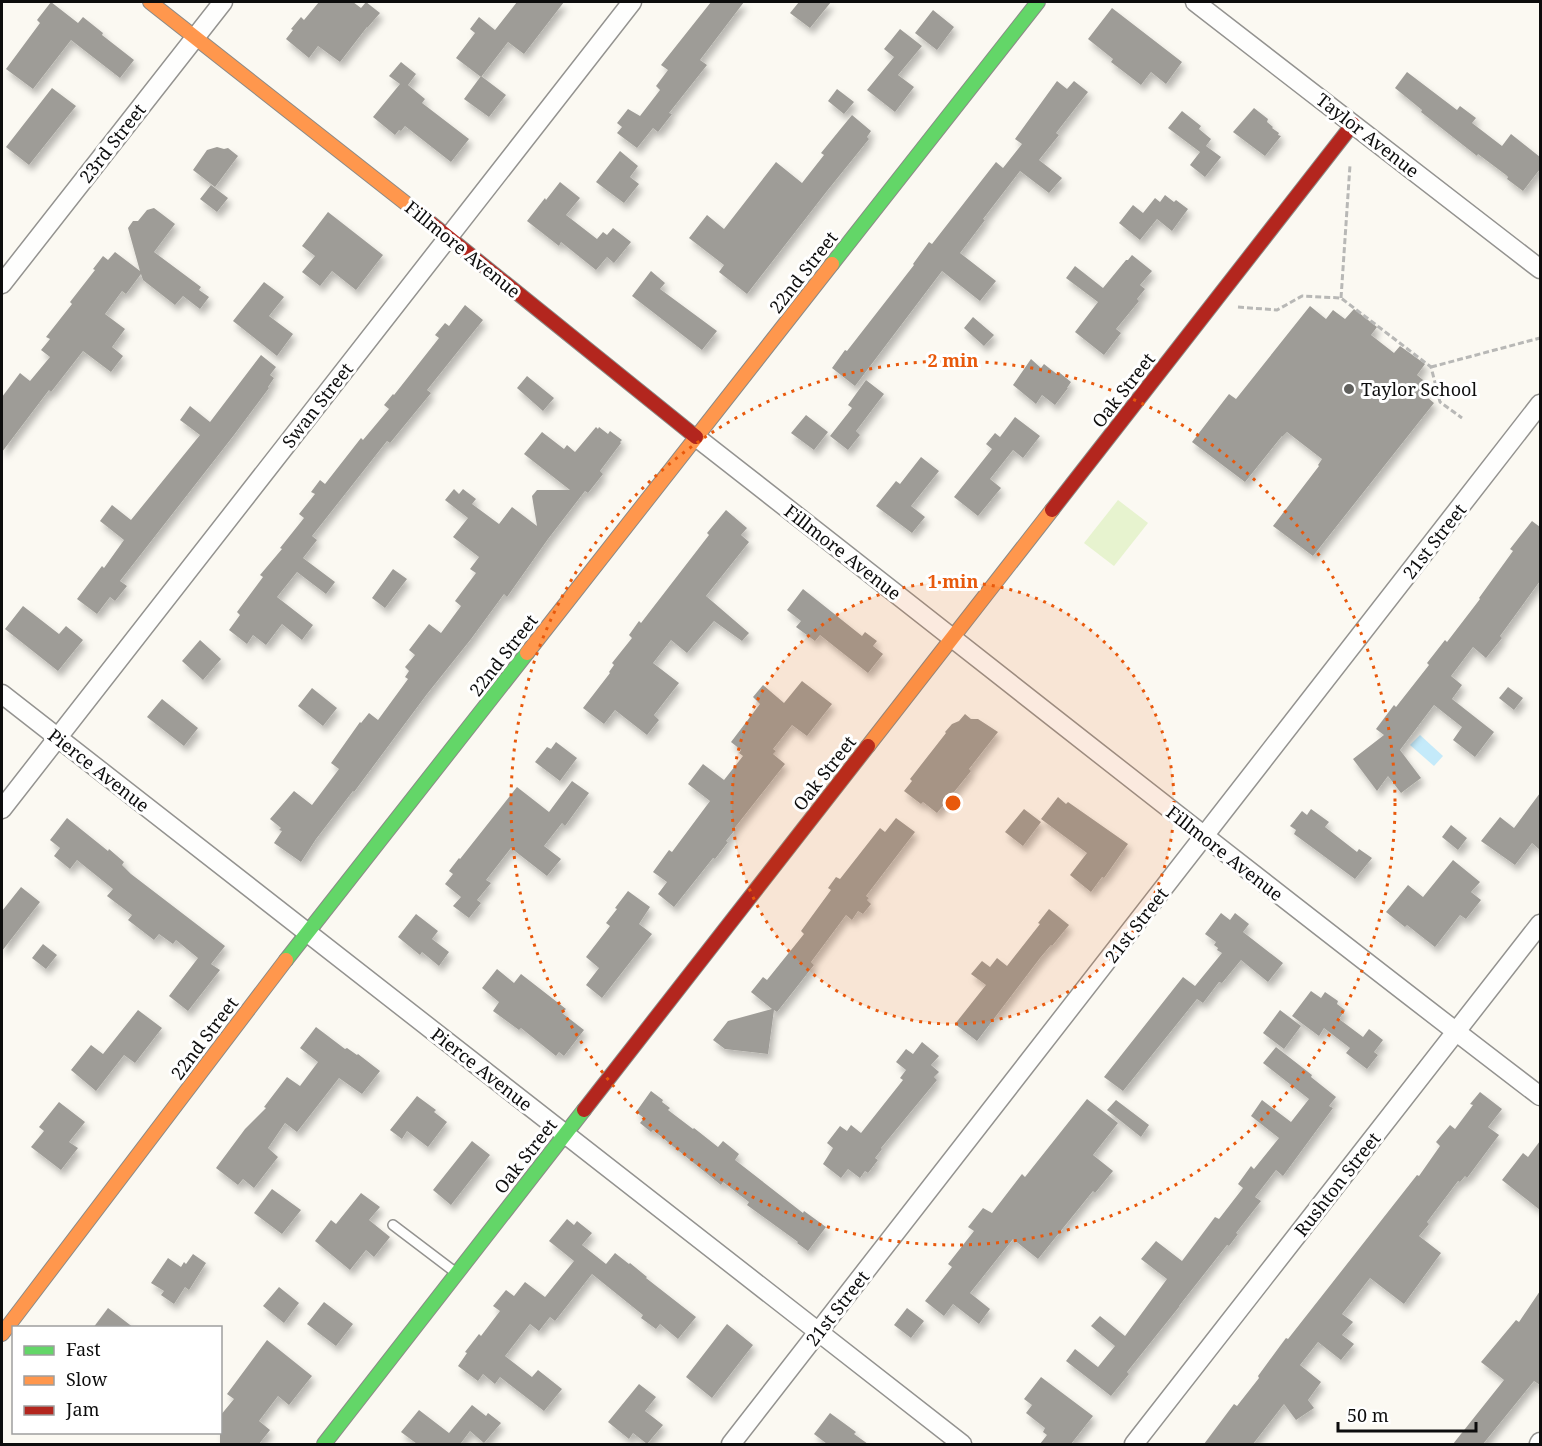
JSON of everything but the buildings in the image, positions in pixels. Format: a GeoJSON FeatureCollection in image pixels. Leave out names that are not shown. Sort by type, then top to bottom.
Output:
{"type":"FeatureCollection","features":[{"type":"Feature","properties":{"kind":"street","name":"Fillmore Avenue"},"geometry":{"type":"LineString","coordinates":[[150,2],[448,237],[696,437],[1204,837],[1540,1096]]}},
{"type":"Feature","properties":{"kind":"street","name":"23rd Street"},"geometry":{"type":"LineString","coordinates":[[2,284],[223,2]]}},
{"type":"Feature","properties":{"kind":"street","name":"Swan Street"},"geometry":{"type":"LineString","coordinates":[[2,809],[632,2]]}},
{"type":"Feature","properties":{"kind":"street","name":"22nd Street"},"geometry":{"type":"LineString","coordinates":[[2,1334],[307,933],[1038,2]]}},
{"type":"Feature","properties":{"kind":"street","name":"Taylor Avenue"},"geometry":{"type":"LineString","coordinates":[[1195,2],[1540,269]]}},
{"type":"Feature","properties":{"kind":"street","name":"Oak Street"},"geometry":{"type":"LineString","coordinates":[[324,1444],[1353,124]]}},
{"type":"Feature","properties":{"kind":"street","name":"21st Street"},"geometry":{"type":"LineString","coordinates":[[731,1444],[1540,405]]}},
{"type":"Feature","properties":{"kind":"street","name":"Pierce Avenue"},"geometry":{"type":"LineString","coordinates":[[2,694],[962,1444]]}},
{"type":"Feature","properties":{"kind":"street","name":"Rushton Street"},"geometry":{"type":"LineString","coordinates":[[1134,1444],[1540,924]]}},
{"type":"Feature","properties":{"kind":"lane"},"geometry":{"type":"LineString","coordinates":[[393,1225],[457,1274]]}},
{"type":"Feature","properties":{"kind":"path"},"geometry":{"type":"LineString","coordinates":[[1341,298],[1351,159]]}},
{"type":"Feature","properties":{"kind":"path"},"geometry":{"type":"LineString","coordinates":[[1212,305],[1277,310],[1302,296],[1341,298],[1431,367],[1440,402],[1462,418]]}},
{"type":"Feature","properties":{"kind":"path"},"geometry":{"type":"LineString","coordinates":[[1431,367],[1540,338]]}},
{"type":"Feature","properties":{"kind":"green space"},"geometry":{"type":"Polygon","coordinates":[[[1118,500],[1148,523],[1114,566],[1084,543],[1118,500]]]}},
{"type":"Feature","properties":{"kind":"water"},"geometry":{"type":"Polygon","coordinates":[[[1420,735],[1443,756],[1434,766],[1410,745],[1420,735]]]}},
{"type":"Feature","properties":{"kind":"traffic: fast"},"geometry":{"type":"LineString","coordinates":[[832,264],[1038,2]]}},
{"type":"Feature","properties":{"kind":"traffic: fast"},"geometry":{"type":"LineString","coordinates":[[286,960],[527,653]]}},
{"type":"Feature","properties":{"kind":"traffic: fast"},"geometry":{"type":"LineString","coordinates":[[324,1444],[584,1110]]}},
{"type":"Feature","properties":{"kind":"traffic: slow"},"geometry":{"type":"LineString","coordinates":[[150,2],[422,216]]}},
{"type":"Feature","properties":{"kind":"traffic: slow"},"geometry":{"type":"LineString","coordinates":[[527,653],[832,264]]}},
{"type":"Feature","properties":{"kind":"traffic: slow"},"geometry":{"type":"LineString","coordinates":[[868,746],[1052,510]]}},
{"type":"Feature","properties":{"kind":"traffic: slow"},"geometry":{"type":"LineString","coordinates":[[2,1334],[286,960]]}},
{"type":"Feature","properties":{"kind":"traffic: jam"},"geometry":{"type":"LineString","coordinates":[[1052,510],[1353,124]]}},
{"type":"Feature","properties":{"kind":"traffic: jam"},"geometry":{"type":"LineString","coordinates":[[422,216],[696,437]]}},
{"type":"Feature","properties":{"kind":"traffic: jam"},"geometry":{"type":"LineString","coordinates":[[584,1110],[868,746]]}},
{"type":"Feature","properties":{"kind":"place","name":"Taylor School"},"geometry":{"type":"Point","coordinates":[1349,389]}}]}
